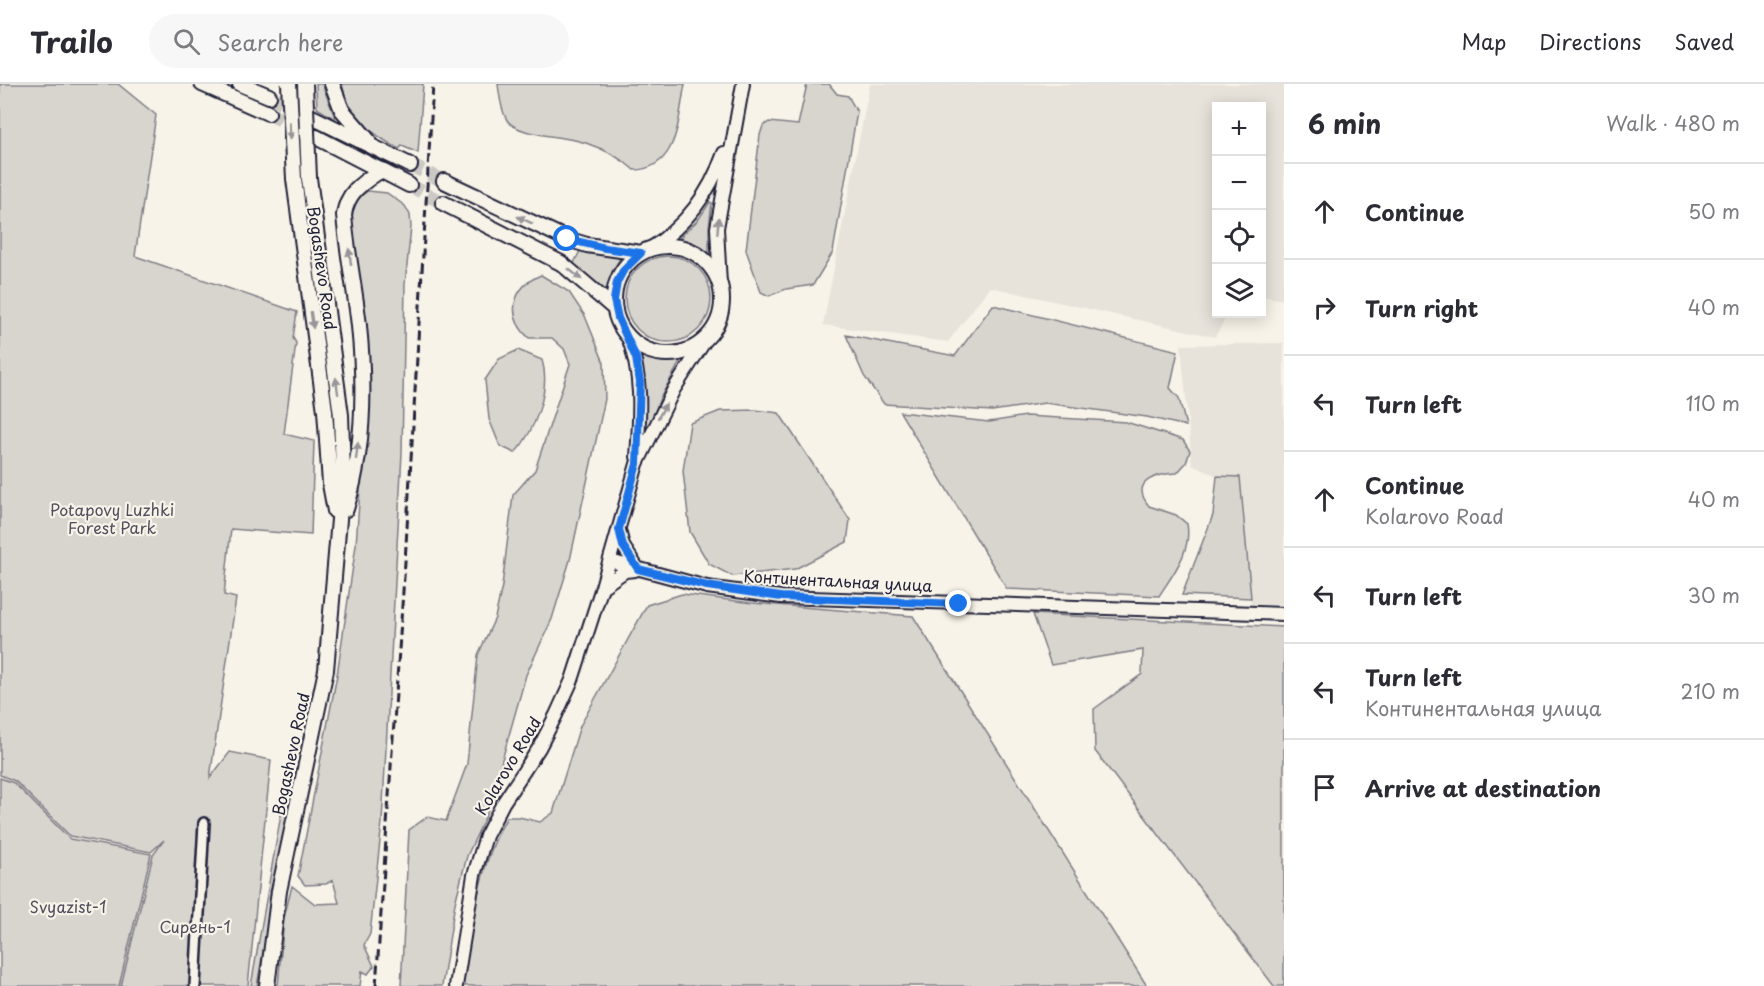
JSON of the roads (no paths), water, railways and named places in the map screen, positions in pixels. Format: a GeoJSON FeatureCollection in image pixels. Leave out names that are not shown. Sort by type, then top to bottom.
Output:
{"type":"FeatureCollection","features":[{"type":"Feature","properties":{"kind":"main road"},"geometry":{"type":"LineString","coordinates":[[202,84],[268,113]]}},
{"type":"Feature","properties":{"kind":"main road"},"geometry":{"type":"LineString","coordinates":[[240,84],[269,96]]}},
{"type":"Feature","properties":{"kind":"main road","name":"Bogashevo Road"},"geometry":{"type":"LineString","coordinates":[[289,84],[294,179],[338,528]]}},
{"type":"Feature","properties":{"kind":"main road","name":"Bogashevo Road"},"geometry":{"type":"LineString","coordinates":[[267,986],[279,891],[326,670],[343,473],[343,438],[309,178],[305,84]]}},
{"type":"Feature","properties":{"kind":"main road"},"geometry":{"type":"LineString","coordinates":[[332,84],[342,110],[361,136],[389,155]]}},
{"type":"Feature","properties":{"kind":"main road"},"geometry":{"type":"LineString","coordinates":[[637,464],[669,399],[721,312],[717,228],[743,84]]}},
{"type":"Feature","properties":{"kind":"main road"},"geometry":{"type":"LineString","coordinates":[[312,117],[410,165]]}},
{"type":"Feature","properties":{"kind":"main road"},"geometry":{"type":"LineString","coordinates":[[615,309],[617,282],[627,265],[672,234],[695,210],[718,169],[734,127]]}},
{"type":"Feature","properties":{"kind":"main road"},"geometry":{"type":"LineString","coordinates":[[316,137],[409,185]]}},
{"type":"Feature","properties":{"kind":"main road"},"geometry":{"type":"LineString","coordinates":[[338,528],[351,490],[362,393],[359,326],[345,209],[351,193],[381,170]]}},
{"type":"Feature","properties":{"kind":"main road"},"geometry":{"type":"LineString","coordinates":[[444,181],[567,239],[605,248],[646,251],[679,246],[697,254],[711,267],[720,284]]}},
{"type":"Feature","properties":{"kind":"main road"},"geometry":{"type":"LineString","coordinates":[[443,203],[561,263],[615,309],[636,358],[640,382],[637,464]]}},
{"type":"Feature","properties":{"kind":"main road"},"geometry":{"type":"LineString","coordinates":[[627,334],[642,346],[668,353],[694,347],[708,336]]}},
{"type":"Feature","properties":{"kind":"main road","name":"Kolarovo Road"},"geometry":{"type":"LineString","coordinates":[[456,986],[474,875],[486,836],[503,803],[539,748],[572,680],[610,561],[637,464]]}},
{"type":"Feature","properties":{"kind":"main road"},"geometry":{"type":"LineString","coordinates":[[602,587],[625,572],[638,569],[623,546],[619,529]]}},
{"type":"Feature","properties":{"kind":"main road","name":"Континентальная улица"},"geometry":{"type":"LineString","coordinates":[[610,561],[717,589],[781,597],[1284,614]]}},
{"type":"Feature","properties":{"kind":"street"},"geometry":{"type":"LineString","coordinates":[[195,986],[204,823]]}},
{"type":"Feature","properties":{"kind":"tunnel"},"geometry":{"type":"LineString","coordinates":[[269,96],[312,117]]}},
{"type":"Feature","properties":{"kind":"tunnel"},"geometry":{"type":"LineString","coordinates":[[268,113],[301,130]]}},
{"type":"Feature","properties":{"kind":"tunnel"},"geometry":{"type":"LineString","coordinates":[[410,165],[444,181]]}},
{"type":"Feature","properties":{"kind":"tunnel"},"geometry":{"type":"LineString","coordinates":[[409,185],[443,203]]}},
{"type":"Feature","properties":{"kind":"railway"},"geometry":{"type":"LineString","coordinates":[[376,986],[405,562],[433,84]]}},
{"type":"Feature","properties":{"kind":"park label","name":"Potapovy Luzhki Forest Park"},"geometry":{"type":"Point","coordinates":[112,519]}},
{"type":"Feature","properties":{"kind":"park label","name":"Svyazist-1"},"geometry":{"type":"Point","coordinates":[68,907]}},
{"type":"Feature","properties":{"kind":"park label","name":"Сирень-1"},"geometry":{"type":"Point","coordinates":[195,927]}}]}
